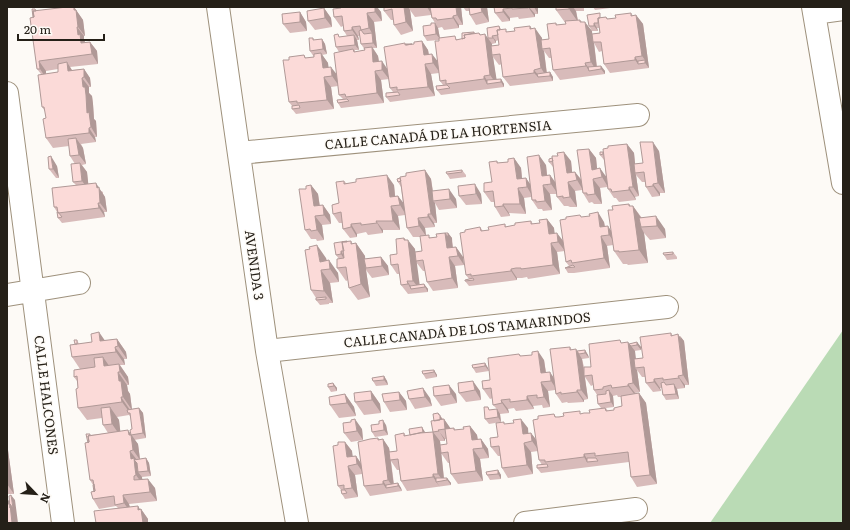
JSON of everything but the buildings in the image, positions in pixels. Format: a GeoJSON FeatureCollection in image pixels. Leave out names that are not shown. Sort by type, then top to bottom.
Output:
{"type":"FeatureCollection","features":[{"type":"Feature","properties":{"kind":"street","name":"AVENIDA 3"},"geometry":{"type":"LineString","coordinates":[[218,7],[266,351],[298,523]]}},
{"type":"Feature","properties":{"kind":"street"},"geometry":{"type":"LineString","coordinates":[[843,8],[814,10],[843,183]]}},
{"type":"Feature","properties":{"kind":"street","name":"CALLE HALCONES"},"geometry":{"type":"LineString","coordinates":[[7,93],[63,523]]}},
{"type":"Feature","properties":{"kind":"street","name":"CALLE CANADÁ DE LA HORTENSIA"},"geometry":{"type":"LineString","coordinates":[[239,153],[638,115]]}},
{"type":"Feature","properties":{"kind":"street"},"geometry":{"type":"LineString","coordinates":[[7,295],[79,283]]}},
{"type":"Feature","properties":{"kind":"street","name":"CALLE CANADÁ DE LOS TAMARINDOS"},"geometry":{"type":"LineString","coordinates":[[266,351],[667,307]]}},
{"type":"Feature","properties":{"kind":"street"},"geometry":{"type":"LineString","coordinates":[[525,523],[636,509]]}},
{"type":"Feature","properties":{"kind":"green space"},"geometry":{"type":"Polygon","coordinates":[[[843,330],[843,523],[710,523],[843,330]]]}}]}
